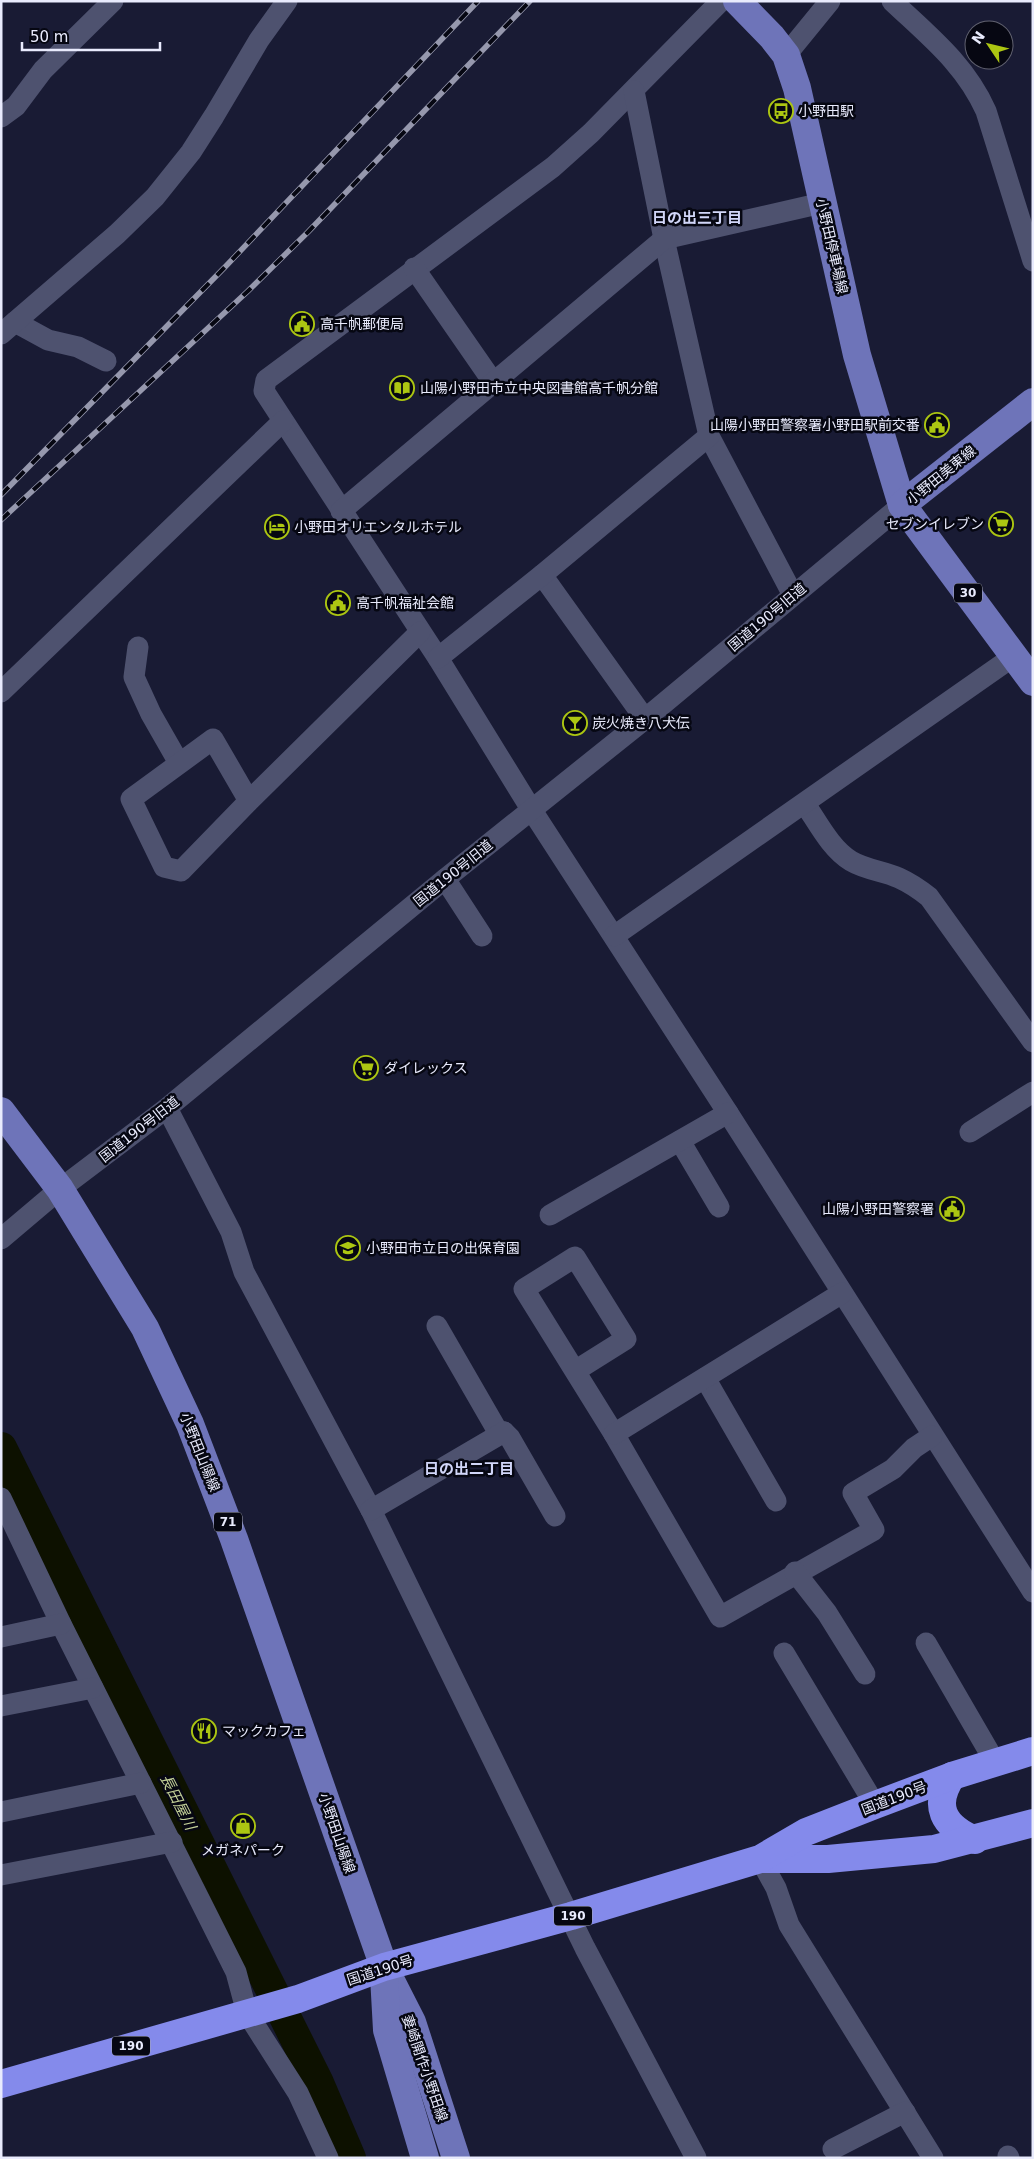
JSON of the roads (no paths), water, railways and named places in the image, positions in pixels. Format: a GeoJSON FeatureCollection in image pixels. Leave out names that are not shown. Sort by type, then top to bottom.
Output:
{"type":"FeatureCollection","features":[{"type":"Feature","properties":{"kind":"highway","name":"国道190号"},"geometry":{"type":"LineString","coordinates":[[1,2084],[298,1999],[384,1967],[571,1916],[760,1859],[806,1832],[952,1776],[1033,1751]]}},
{"type":"Feature","properties":{"kind":"highway"},"geometry":{"type":"LineString","coordinates":[[952,1776],[943,1793],[943,1811],[952,1827],[975,1840]]}},
{"type":"Feature","properties":{"kind":"highway","name":"国道190号"},"geometry":{"type":"LineString","coordinates":[[760,1859],[828,1859],[934,1849],[975,1840],[1033,1823]]}},
{"type":"Feature","properties":{"kind":"main road","name":"小野田停車場線"},"geometry":{"type":"LineString","coordinates":[[737,1],[772,37],[786,55],[797,88],[857,355],[902,505]]}},
{"type":"Feature","properties":{"kind":"main road","name":"小野田美東線"},"geometry":{"type":"LineString","coordinates":[[1033,402],[902,505],[1033,682]]}},
{"type":"Feature","properties":{"kind":"main road","name":"小野田山陽線"},"geometry":{"type":"LineString","coordinates":[[1,1111],[60,1189],[145,1328],[190,1424],[234,1538],[384,1967]]}},
{"type":"Feature","properties":{"kind":"main road","name":"妻崎開作小野田線"},"geometry":{"type":"LineString","coordinates":[[384,1967],[387,2030],[425,2158]]}},
{"type":"Feature","properties":{"kind":"main road","name":"妻崎開作小野田線"},"geometry":{"type":"LineString","coordinates":[[384,1967],[412,2022],[456,2158]]}},
{"type":"Feature","properties":{"kind":"street"},"geometry":{"type":"LineString","coordinates":[[1,117],[16,106],[43,70],[113,1]]}},
{"type":"Feature","properties":{"kind":"street"},"geometry":{"type":"LineString","coordinates":[[8,328],[117,234],[155,197],[191,152],[259,40],[288,1]]}},
{"type":"Feature","properties":{"kind":"street"},"geometry":{"type":"LineString","coordinates":[[722,1],[591,133],[553,166],[266,380],[264,391],[438,658],[532,809],[1033,1592]]}},
{"type":"Feature","properties":{"kind":"street"},"geometry":{"type":"LineString","coordinates":[[786,55],[830,1]]}},
{"type":"Feature","properties":{"kind":"street"},"geometry":{"type":"LineString","coordinates":[[892,1],[956,62],[977,90],[986,111],[1033,261]]}},
{"type":"Feature","properties":{"kind":"street"},"geometry":{"type":"LineString","coordinates":[[634,91],[664,239],[709,436],[793,595]]}},
{"type":"Feature","properties":{"kind":"street"},"geometry":{"type":"LineString","coordinates":[[341,511],[664,239],[822,203]]}},
{"type":"Feature","properties":{"kind":"street"},"geometry":{"type":"LineString","coordinates":[[414,268],[493,382]]}},
{"type":"Feature","properties":{"kind":"street"},"geometry":{"type":"LineString","coordinates":[[8,328],[78,347],[106,361]]}},
{"type":"Feature","properties":{"kind":"street"},"geometry":{"type":"LineString","coordinates":[[1,692],[283,421]]}},
{"type":"Feature","properties":{"kind":"street"},"geometry":{"type":"LineString","coordinates":[[438,658],[542,575],[709,436]]}},
{"type":"Feature","properties":{"kind":"street","name":"国道190号旧道"},"geometry":{"type":"LineString","coordinates":[[1,1239],[60,1189],[167,1108],[902,505]]}},
{"type":"Feature","properties":{"kind":"street"},"geometry":{"type":"LineString","coordinates":[[542,575],[644,718]]}},
{"type":"Feature","properties":{"kind":"street"},"geometry":{"type":"LineString","coordinates":[[249,800],[213,739],[131,799],[164,867],[181,871],[249,800],[420,632]]}},
{"type":"Feature","properties":{"kind":"street"},"geometry":{"type":"LineString","coordinates":[[138,647],[134,677],[151,714],[179,763]]}},
{"type":"Feature","properties":{"kind":"street"},"geometry":{"type":"LineString","coordinates":[[614,936],[1014,656]]}},
{"type":"Feature","properties":{"kind":"street"},"geometry":{"type":"LineString","coordinates":[[805,804],[836,850],[851,861],[876,872],[898,877],[929,897],[1033,1042]]}},
{"type":"Feature","properties":{"kind":"street"},"geometry":{"type":"LineString","coordinates":[[445,878],[482,936]]}},
{"type":"Feature","properties":{"kind":"street"},"geometry":{"type":"LineString","coordinates":[[970,1132],[1033,1092]]}},
{"type":"Feature","properties":{"kind":"street"},"geometry":{"type":"LineString","coordinates":[[167,1108],[231,1232],[244,1272],[371,1510],[571,1916],[696,2158]]}},
{"type":"Feature","properties":{"kind":"street"},"geometry":{"type":"LineString","coordinates":[[550,1215],[728,1113]]}},
{"type":"Feature","properties":{"kind":"street"},"geometry":{"type":"LineString","coordinates":[[680,1140],[719,1207]]}},
{"type":"Feature","properties":{"kind":"street"},"geometry":{"type":"LineString","coordinates":[[575,1371],[626,1339],[575,1257],[524,1289],[614,1434],[720,1617],[796,1572],[874,1530],[853,1493],[893,1469],[914,1448],[932,1436]]}},
{"type":"Feature","properties":{"kind":"street"},"geometry":{"type":"LineString","coordinates":[[614,1434],[842,1293]]}},
{"type":"Feature","properties":{"kind":"street"},"geometry":{"type":"LineString","coordinates":[[437,1326],[497,1430],[504,1432],[510,1438],[555,1516]]}},
{"type":"Feature","properties":{"kind":"street"},"geometry":{"type":"LineString","coordinates":[[705,1378],[776,1501]]}},
{"type":"Feature","properties":{"kind":"street"},"geometry":{"type":"LineString","coordinates":[[371,1510],[504,1432]]}},
{"type":"Feature","properties":{"kind":"street"},"geometry":{"type":"LineString","coordinates":[[3,1507],[172,1842],[254,2011],[298,2093],[328,2158]]}},
{"type":"Feature","properties":{"kind":"street"},"geometry":{"type":"LineString","coordinates":[[796,1572],[827,1613],[865,1674]]}},
{"type":"Feature","properties":{"kind":"street"},"geometry":{"type":"LineString","coordinates":[[1,1637],[62,1624]]}},
{"type":"Feature","properties":{"kind":"street"},"geometry":{"type":"LineString","coordinates":[[926,1643],[995,1762]]}},
{"type":"Feature","properties":{"kind":"street"},"geometry":{"type":"LineString","coordinates":[[784,1654],[805,1706],[875,1805]]}},
{"type":"Feature","properties":{"kind":"street"},"geometry":{"type":"LineString","coordinates":[[1,1706],[93,1688]]}},
{"type":"Feature","properties":{"kind":"street"},"geometry":{"type":"LineString","coordinates":[[1,1812],[141,1782]]}},
{"type":"Feature","properties":{"kind":"street"},"geometry":{"type":"LineString","coordinates":[[1,1875],[172,1842]]}},
{"type":"Feature","properties":{"kind":"street"},"geometry":{"type":"LineString","coordinates":[[760,1859],[776,1888],[789,1925],[933,2158]]}},
{"type":"Feature","properties":{"kind":"street"},"geometry":{"type":"LineString","coordinates":[[833,2149],[905,2112]]}},
{"type":"Feature","properties":{"kind":"waterway","name":"長田屋川"},"geometry":{"type":"LineString","coordinates":[[1,1448],[318,2083],[350,2158]]}},
{"type":"Feature","properties":{"kind":"railway"},"geometry":{"type":"LineString","coordinates":[[1,495],[226,266],[478,1]]}},
{"type":"Feature","properties":{"kind":"railway"},"geometry":{"type":"LineString","coordinates":[[1,520],[248,291],[308,232],[530,1]]}},
{"type":"Feature","properties":{"kind":"place","name":"小野田駅"},"geometry":{"type":"Point","coordinates":[781,111]}},
{"type":"Feature","properties":{"kind":"place","name":"高千帆郵便局"},"geometry":{"type":"Point","coordinates":[302,324]}},
{"type":"Feature","properties":{"kind":"place","name":"山陽小野田市立中央図書館高千帆分館"},"geometry":{"type":"Point","coordinates":[402,388]}},
{"type":"Feature","properties":{"kind":"place","name":"山陽小野田警察署小野田駅前交番"},"geometry":{"type":"Point","coordinates":[937,425]}},
{"type":"Feature","properties":{"kind":"place","name":"セブンイレブン"},"geometry":{"type":"Point","coordinates":[1001,524]}},
{"type":"Feature","properties":{"kind":"place","name":"小野田オリエンタルホテル"},"geometry":{"type":"Point","coordinates":[277,527]}},
{"type":"Feature","properties":{"kind":"place","name":"高千帆福祉会館"},"geometry":{"type":"Point","coordinates":[338,603]}},
{"type":"Feature","properties":{"kind":"place","name":"炭火焼き八犬伝"},"geometry":{"type":"Point","coordinates":[575,723]}},
{"type":"Feature","properties":{"kind":"place","name":"ダイレックス"},"geometry":{"type":"Point","coordinates":[366,1068]}},
{"type":"Feature","properties":{"kind":"place","name":"山陽小野田警察署"},"geometry":{"type":"Point","coordinates":[952,1209]}},
{"type":"Feature","properties":{"kind":"place","name":"小野田市立日の出保育園"},"geometry":{"type":"Point","coordinates":[348,1248]}},
{"type":"Feature","properties":{"kind":"place","name":"マックカフェ"},"geometry":{"type":"Point","coordinates":[204,1731]}},
{"type":"Feature","properties":{"kind":"place","name":"メガネパーク"},"geometry":{"type":"Point","coordinates":[243,1826]}},
{"type":"Feature","properties":{"kind":"district","name":"日の出三丁目"},"geometry":{"type":"Point","coordinates":[697,218]}},
{"type":"Feature","properties":{"kind":"district","name":"日の出二丁目"},"geometry":{"type":"Point","coordinates":[469,1469]}}]}
